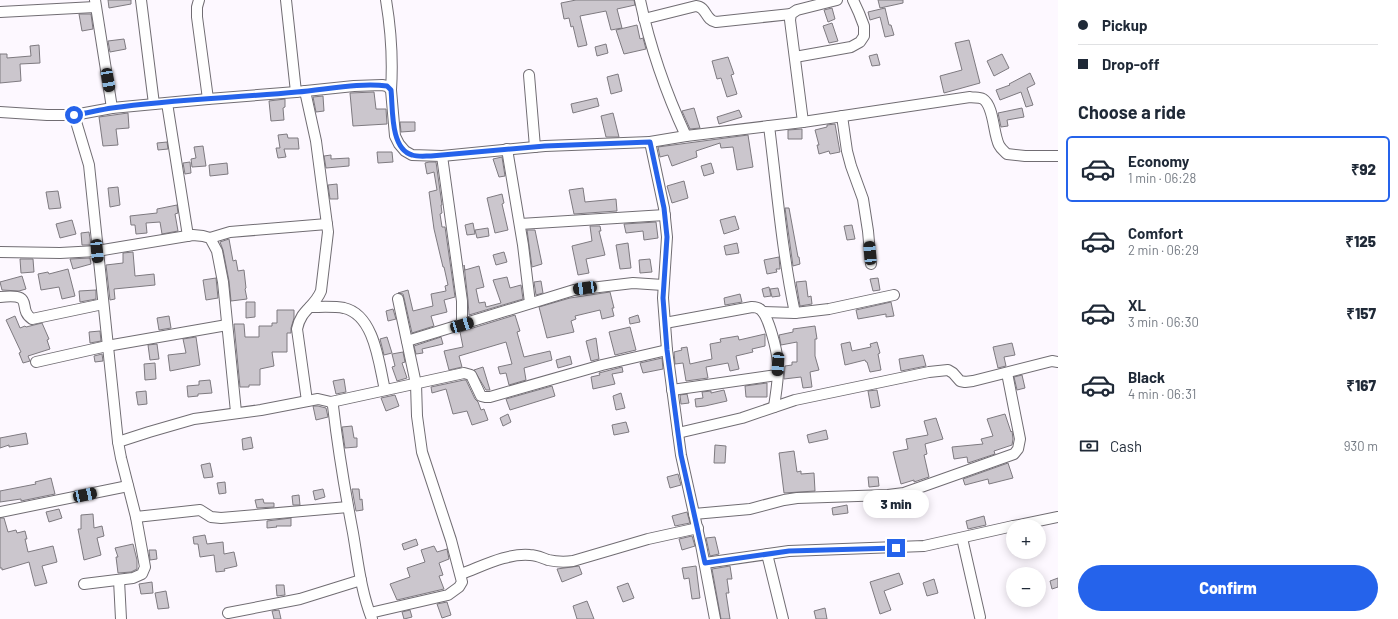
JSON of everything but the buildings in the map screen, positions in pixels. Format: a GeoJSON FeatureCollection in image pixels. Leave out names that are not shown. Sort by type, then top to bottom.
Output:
{"type":"FeatureCollection","features":[{"type":"Feature","properties":{"kind":"street"},"geometry":{"type":"LineString","coordinates":[[141,0],[154,104]]}},
{"type":"Feature","properties":{"kind":"street"},"geometry":{"type":"LineString","coordinates":[[199,0],[197,6],[197,17],[208,98]]}},
{"type":"Feature","properties":{"kind":"street"},"geometry":{"type":"LineString","coordinates":[[286,0],[301,92],[316,141],[328,232],[318,298],[303,313],[299,320],[297,329],[307,401]]}},
{"type":"Feature","properties":{"kind":"street"},"geometry":{"type":"LineString","coordinates":[[386,0],[389,20],[391,90],[395,136],[405,151],[412,155],[442,156],[535,147],[650,142],[686,136],[803,122],[970,97],[984,100],[988,108],[999,144],[1007,154],[1025,156],[1058,156]]}},
{"type":"Feature","properties":{"kind":"street"},"geometry":{"type":"LineString","coordinates":[[640,0],[644,19],[662,78],[686,136]]}},
{"type":"Feature","properties":{"kind":"street"},"geometry":{"type":"LineString","coordinates":[[644,19],[696,6],[701,7],[708,18],[716,22],[791,14],[797,10],[837,0]]}},
{"type":"Feature","properties":{"kind":"street"},"geometry":{"type":"LineString","coordinates":[[795,57],[851,47],[860,42],[864,36],[864,26],[853,0]]}},
{"type":"Feature","properties":{"kind":"street"},"geometry":{"type":"LineString","coordinates":[[0,12],[95,3],[112,108]]}},
{"type":"Feature","properties":{"kind":"street"},"geometry":{"type":"LineString","coordinates":[[791,14],[790,20],[803,122]]}},
{"type":"Feature","properties":{"kind":"street"},"geometry":{"type":"LineString","coordinates":[[529,75],[535,147]]}},
{"type":"Feature","properties":{"kind":"street"},"geometry":{"type":"LineString","coordinates":[[0,112],[74,115],[112,108],[208,98],[301,92],[354,86],[382,85],[387,86],[391,90]]}},
{"type":"Feature","properties":{"kind":"street"},"geometry":{"type":"LineString","coordinates":[[167,103],[188,236]]}},
{"type":"Feature","properties":{"kind":"street"},"geometry":{"type":"LineString","coordinates":[[74,115],[89,165],[118,442],[144,558],[144,571],[142,574],[133,578],[84,584]]}},
{"type":"Feature","properties":{"kind":"street"},"geometry":{"type":"LineString","coordinates":[[842,116],[847,151],[860,188],[866,215],[871,264]]}},
{"type":"Feature","properties":{"kind":"street"},"geometry":{"type":"LineString","coordinates":[[769,126],[786,268],[795,313]]}},
{"type":"Feature","properties":{"kind":"street"},"geometry":{"type":"LineString","coordinates":[[650,142],[664,208],[667,237],[663,285],[667,350],[672,390],[681,455],[698,528],[715,619]]}},
{"type":"Feature","properties":{"kind":"street"},"geometry":{"type":"LineString","coordinates":[[507,149],[520,224],[530,303]]}},
{"type":"Feature","properties":{"kind":"street"},"geometry":{"type":"LineString","coordinates":[[442,156],[462,301],[462,325]]}},
{"type":"Feature","properties":{"kind":"street"},"geometry":{"type":"LineString","coordinates":[[520,224],[665,215]]}},
{"type":"Feature","properties":{"kind":"street"},"geometry":{"type":"LineString","coordinates":[[0,252],[60,253],[97,251],[188,236],[203,236],[210,238],[230,232],[327,224]]}},
{"type":"Feature","properties":{"kind":"street"},"geometry":{"type":"LineString","coordinates":[[210,238],[217,251],[223,282],[236,412]]}},
{"type":"Feature","properties":{"kind":"street"},"geometry":{"type":"LineString","coordinates":[[407,341],[574,290],[633,283],[663,285]]}},
{"type":"Feature","properties":{"kind":"street"},"geometry":{"type":"LineString","coordinates":[[0,297],[13,295],[20,297],[23,300],[29,317],[32,319],[103,304]]}},
{"type":"Feature","properties":{"kind":"street"},"geometry":{"type":"LineString","coordinates":[[763,312],[795,313],[829,309],[894,295]]}},
{"type":"Feature","properties":{"kind":"street"},"geometry":{"type":"LineString","coordinates":[[331,402],[333,406],[336,440],[361,580],[371,616],[448,595],[460,587],[462,582],[461,574],[419,440],[416,384],[398,299]]}},
{"type":"Feature","properties":{"kind":"street"},"geometry":{"type":"LineString","coordinates":[[310,307],[344,308],[354,312],[361,318],[367,325],[372,335],[385,390]]}},
{"type":"Feature","properties":{"kind":"street"},"geometry":{"type":"LineString","coordinates":[[665,323],[752,307],[759,308],[763,312],[772,336],[778,364],[774,406]]}},
{"type":"Feature","properties":{"kind":"street"},"geometry":{"type":"LineString","coordinates":[[36,362],[107,346],[227,325]]}},
{"type":"Feature","properties":{"kind":"street"},"geometry":{"type":"LineString","coordinates":[[118,442],[194,419],[236,412],[261,410],[318,399],[331,402],[458,374],[468,374],[473,379],[481,396],[490,397],[602,365],[667,350]]}},
{"type":"Feature","properties":{"kind":"street"},"geometry":{"type":"LineString","coordinates":[[678,433],[742,418],[794,400],[837,390],[942,370],[948,370],[960,380],[965,382],[984,379],[1052,361],[1058,362]]}},
{"type":"Feature","properties":{"kind":"street"},"geometry":{"type":"LineString","coordinates":[[694,514],[750,509],[797,498],[888,495],[904,493],[1014,454],[1018,449],[1020,439],[1007,373]]}},
{"type":"Feature","properties":{"kind":"street"},"geometry":{"type":"LineString","coordinates":[[672,390],[777,375]]}},
{"type":"Feature","properties":{"kind":"street"},"geometry":{"type":"LineString","coordinates":[[0,512],[128,486]]}},
{"type":"Feature","properties":{"kind":"street"},"geometry":{"type":"LineString","coordinates":[[136,517],[200,510],[211,518],[220,518],[348,506]]}},
{"type":"Feature","properties":{"kind":"street"},"geometry":{"type":"LineString","coordinates":[[1046,519],[1058,517]]}},
{"type":"Feature","properties":{"kind":"street"},"geometry":{"type":"LineString","coordinates":[[461,574],[500,559],[528,554],[538,555],[548,560],[562,562],[573,561],[648,539],[698,528]]}},
{"type":"Feature","properties":{"kind":"street"},"geometry":{"type":"LineString","coordinates":[[705,563],[804,550],[924,546],[1006,528]]}},
{"type":"Feature","properties":{"kind":"street"},"geometry":{"type":"LineString","coordinates":[[962,538],[980,617]]}},
{"type":"Feature","properties":{"kind":"street"},"geometry":{"type":"LineString","coordinates":[[767,554],[783,619]]}},
{"type":"Feature","properties":{"kind":"street"},"geometry":{"type":"LineString","coordinates":[[119,580],[121,619]]}},
{"type":"Feature","properties":{"kind":"street"},"geometry":{"type":"LineString","coordinates":[[228,613],[247,614],[361,580]]}},
{"type":"Feature","properties":{"kind":"route"},"geometry":{"type":"LineString","coordinates":[[74,115],[112,108],[208,98],[382,85],[387,86],[391,90],[395,136],[405,151],[412,155],[431,156],[545,146],[650,142],[664,208],[667,237],[663,285],[667,350],[681,455],[705,563],[789,551],[896,548]]}}]}
